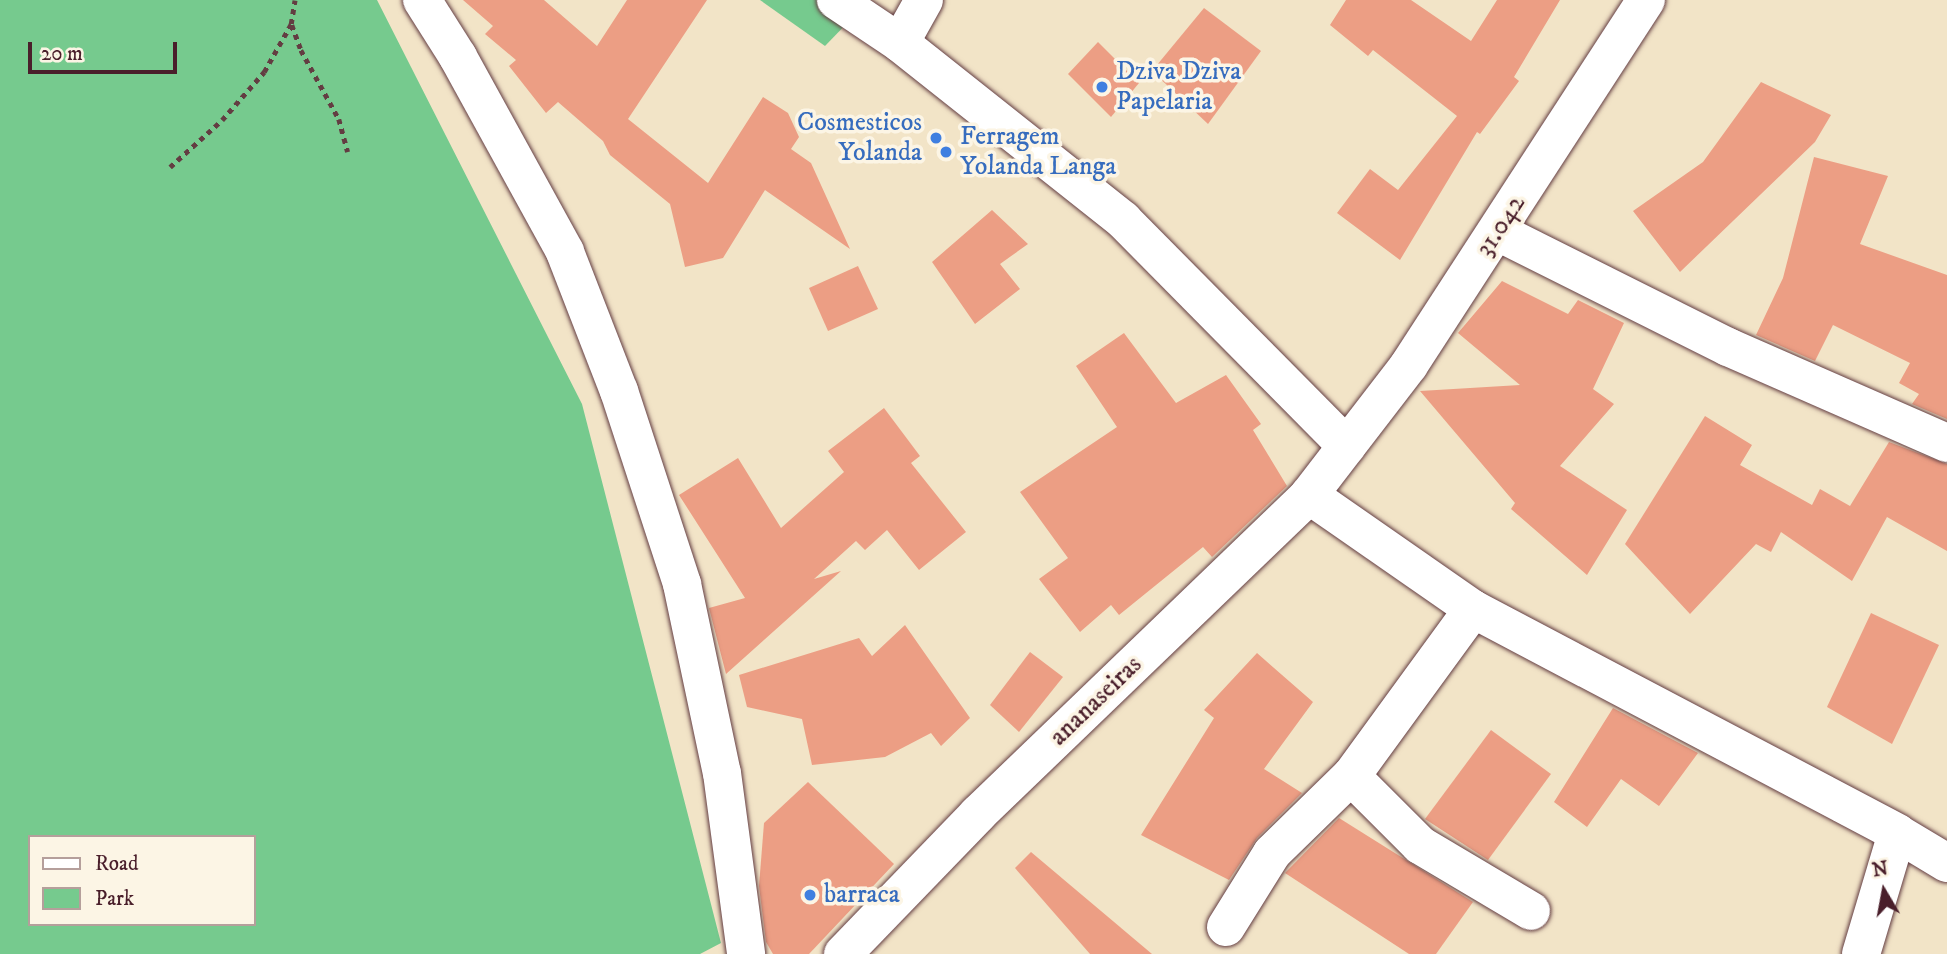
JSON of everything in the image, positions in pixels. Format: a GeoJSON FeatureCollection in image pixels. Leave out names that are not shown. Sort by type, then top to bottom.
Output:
{"type":"FeatureCollection","features":[{"type":"Feature","properties":{"kind":"street"},"geometry":{"type":"LineString","coordinates":[[422,0],[458,57],[565,252],[619,391],[682,584],[722,773],[747,954]]}},
{"type":"Feature","properties":{"kind":"street"},"geometry":{"type":"LineString","coordinates":[[835,0],[900,43],[1123,220],[1347,446]]}},
{"type":"Feature","properties":{"kind":"street"},"geometry":{"type":"LineString","coordinates":[[900,43],[925,0]]}},
{"type":"Feature","properties":{"kind":"street","name":"31.042"},"geometry":{"type":"LineString","coordinates":[[1347,446],[1409,365],[1498,232],[1646,0]]}},
{"type":"Feature","properties":{"kind":"street"},"geometry":{"type":"LineString","coordinates":[[1498,232],[1728,347],[1947,443]]}},
{"type":"Feature","properties":{"kind":"street","name":"ananaseiras"},"geometry":{"type":"LineString","coordinates":[[843,954],[978,814],[1309,495],[1347,446]]}},
{"type":"Feature","properties":{"kind":"street"},"geometry":{"type":"LineString","coordinates":[[1309,495],[1473,609],[1897,833],[1947,863]]}},
{"type":"Feature","properties":{"kind":"street"},"geometry":{"type":"LineString","coordinates":[[1226,927],[1272,853],[1351,776],[1473,609]]}},
{"type":"Feature","properties":{"kind":"street"},"geometry":{"type":"LineString","coordinates":[[1351,776],[1420,845],[1531,911]]}},
{"type":"Feature","properties":{"kind":"street"},"geometry":{"type":"LineString","coordinates":[[1861,954],[1897,833]]}},
{"type":"Feature","properties":{"kind":"path"},"geometry":{"type":"LineString","coordinates":[[170,167],[222,120],[264,72],[291,24],[295,0]]}},
{"type":"Feature","properties":{"kind":"path"},"geometry":{"type":"LineString","coordinates":[[291,24],[301,50],[339,119],[348,152]]}},
{"type":"Feature","properties":{"kind":"green space"},"geometry":{"type":"Polygon","coordinates":[[[0,0],[377,0],[582,404],[721,943],[700,954],[0,954],[0,0]]]}},
{"type":"Feature","properties":{"kind":"green space"},"geometry":{"type":"Polygon","coordinates":[[[760,0],[864,0],[855,15],[825,46],[760,0]]]}},
{"type":"Feature","properties":{"kind":"building"},"geometry":{"type":"Polygon","coordinates":[[[463,0],[544,0],[597,46],[627,0],[707,0],[628,119],[708,183],[763,97],[788,113],[799,137],[791,149],[811,163],[850,249],[765,190],[723,258],[685,267],[670,204],[610,155],[603,141],[558,102],[546,113],[509,66],[516,60],[485,34],[493,26],[463,0]]]}},
{"type":"Feature","properties":{"kind":"building"},"geometry":{"type":"Polygon","coordinates":[[[1346,0],[1411,0],[1471,41],[1497,0],[1560,0],[1514,77],[1519,81],[1480,134],[1477,132],[1400,260],[1337,213],[1370,169],[1398,190],[1457,116],[1373,50],[1368,56],[1330,25],[1346,0]]]}},
{"type":"Feature","properties":{"kind":"building"},"geometry":{"type":"Polygon","coordinates":[[[1204,8],[1261,51],[1208,124],[1152,71],[1204,8]]]}},
{"type":"Feature","properties":{"kind":"building"},"geometry":{"type":"Polygon","coordinates":[[[1098,42],[1139,83],[1111,117],[1068,74],[1098,42]]]}},
{"type":"Feature","properties":{"kind":"building"},"geometry":{"type":"Polygon","coordinates":[[[1761,82],[1831,115],[1815,142],[1680,272],[1633,211],[1703,162],[1761,82]]]}},
{"type":"Feature","properties":{"kind":"building"},"geometry":{"type":"Polygon","coordinates":[[[1814,157],[1888,176],[1860,244],[1947,275],[1947,419],[1912,404],[1919,394],[1899,383],[1910,363],[1833,325],[1815,361],[1756,335],[1783,278],[1814,157]]]}},
{"type":"Feature","properties":{"kind":"building"},"geometry":{"type":"Polygon","coordinates":[[[992,210],[1028,244],[1000,264],[1020,289],[975,324],[932,262],[992,210]]]}},
{"type":"Feature","properties":{"kind":"building"},"geometry":{"type":"Polygon","coordinates":[[[858,266],[878,309],[828,331],[809,288],[858,266]]]}},
{"type":"Feature","properties":{"kind":"building"},"geometry":{"type":"Polygon","coordinates":[[[1502,281],[1568,314],[1578,300],[1624,323],[1593,389],[1614,404],[1560,466],[1627,510],[1587,575],[1511,509],[1515,503],[1420,391],[1520,385],[1458,333],[1502,281]]]}},
{"type":"Feature","properties":{"kind":"building"},"geometry":{"type":"Polygon","coordinates":[[[1124,333],[1176,403],[1226,375],[1261,424],[1253,430],[1287,486],[1212,557],[1203,547],[1119,615],[1111,605],[1080,632],[1039,579],[1068,558],[1020,492],[1117,427],[1076,366],[1124,333]]]}},
{"type":"Feature","properties":{"kind":"building"},"geometry":{"type":"Polygon","coordinates":[[[884,408],[920,456],[911,463],[966,532],[919,570],[887,530],[865,550],[856,541],[814,579],[841,571],[726,674],[709,608],[745,598],[679,495],[738,458],[781,528],[844,472],[828,451],[884,408]]]}},
{"type":"Feature","properties":{"kind":"building"},"geometry":{"type":"Polygon","coordinates":[[[1705,416],[1752,445],[1740,465],[1812,505],[1820,489],[1850,506],[1889,442],[1947,464],[1947,551],[1887,517],[1852,581],[1781,532],[1771,552],[1756,544],[1690,614],[1625,544],[1705,416]]]}},
{"type":"Feature","properties":{"kind":"building"},"geometry":{"type":"Polygon","coordinates":[[[1871,613],[1939,645],[1892,744],[1827,707],[1871,613]]]}},
{"type":"Feature","properties":{"kind":"building"},"geometry":{"type":"Polygon","coordinates":[[[905,625],[970,718],[941,746],[931,733],[885,757],[812,765],[802,719],[747,707],[739,675],[859,638],[872,656],[905,625]]]}},
{"type":"Feature","properties":{"kind":"building"},"geometry":{"type":"Polygon","coordinates":[[[1030,652],[1063,677],[1019,732],[990,705],[1030,652]]]}},
{"type":"Feature","properties":{"kind":"building"},"geometry":{"type":"Polygon","coordinates":[[[1257,653],[1313,702],[1264,769],[1302,793],[1257,838],[1229,880],[1141,835],[1214,718],[1204,710],[1257,653]]]}},
{"type":"Feature","properties":{"kind":"building"},"geometry":{"type":"Polygon","coordinates":[[[1613,708],[1698,753],[1659,806],[1621,779],[1587,827],[1554,802],[1613,708]]]}},
{"type":"Feature","properties":{"kind":"building"},"geometry":{"type":"Polygon","coordinates":[[[1491,730],[1551,774],[1488,860],[1425,819],[1491,730]]]}},
{"type":"Feature","properties":{"kind":"building"},"geometry":{"type":"Polygon","coordinates":[[[808,782],[894,864],[809,954],[773,954],[766,942],[759,886],[764,823],[808,782]]]}},
{"type":"Feature","properties":{"kind":"building"},"geometry":{"type":"Polygon","coordinates":[[[1339,818],[1473,902],[1436,954],[1409,954],[1285,873],[1339,818]]]}},
{"type":"Feature","properties":{"kind":"building"},"geometry":{"type":"Polygon","coordinates":[[[1031,852],[1152,954],[1090,954],[1015,868],[1031,852]]]}},
{"type":"Feature","properties":{"kind":"place","name":"Dziva Dziva Papelaria"},"geometry":{"type":"Point","coordinates":[1102,87]}},
{"type":"Feature","properties":{"kind":"place","name":"Cosmesticos Yolanda"},"geometry":{"type":"Point","coordinates":[936,138]}},
{"type":"Feature","properties":{"kind":"place","name":"Ferragem Yolanda Langa"},"geometry":{"type":"Point","coordinates":[946,152]}},
{"type":"Feature","properties":{"kind":"place","name":"barraca"},"geometry":{"type":"Point","coordinates":[810,895]}}]}
